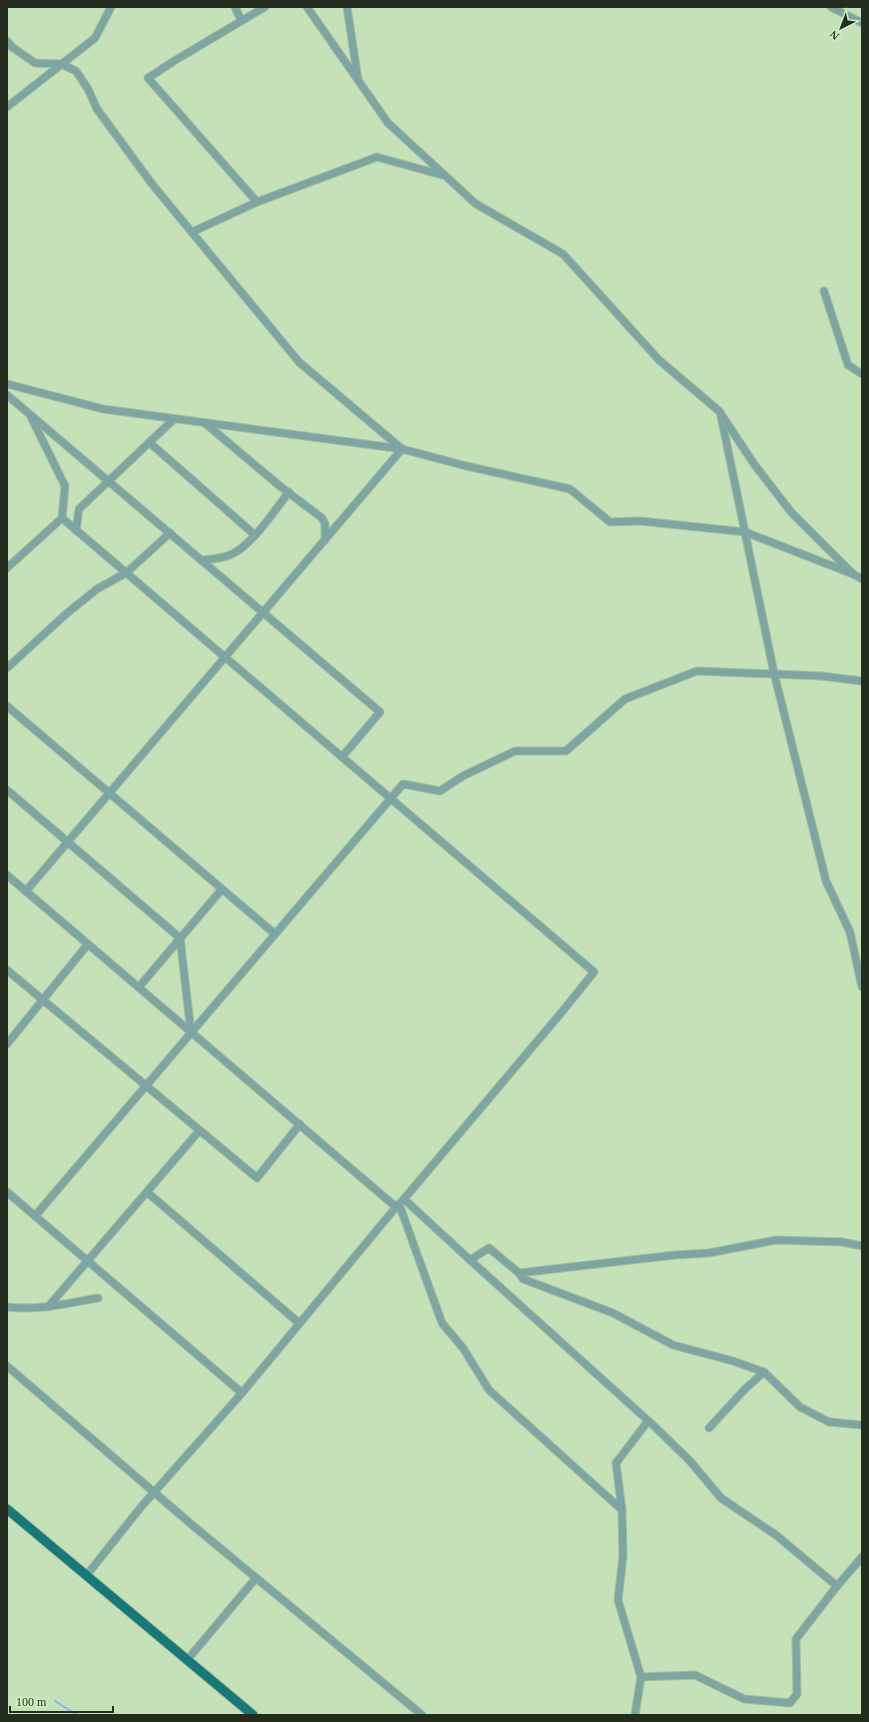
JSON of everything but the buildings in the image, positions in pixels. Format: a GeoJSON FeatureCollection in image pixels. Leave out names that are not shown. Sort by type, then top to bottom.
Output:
{"type":"FeatureCollection","features":[{"type":"Feature","properties":{"kind":"main road"},"geometry":{"type":"LineString","coordinates":[[7,1509],[188,1659],[253,1715]]}},
{"type":"Feature","properties":{"kind":"street"},"geometry":{"type":"LineString","coordinates":[[7,108],[61,64],[96,38],[111,7]]}},
{"type":"Feature","properties":{"kind":"street"},"geometry":{"type":"LineString","coordinates":[[235,7],[241,20]]}},
{"type":"Feature","properties":{"kind":"street"},"geometry":{"type":"LineString","coordinates":[[257,202],[148,78],[241,20],[265,7]]}},
{"type":"Feature","properties":{"kind":"street"},"geometry":{"type":"LineString","coordinates":[[307,7],[388,123],[476,204],[562,254],[659,360],[720,411],[754,464],[791,512],[853,574]]}},
{"type":"Feature","properties":{"kind":"street"},"geometry":{"type":"LineString","coordinates":[[347,7],[358,82]]}},
{"type":"Feature","properties":{"kind":"street"},"geometry":{"type":"LineString","coordinates":[[831,7],[862,23]]}},
{"type":"Feature","properties":{"kind":"street"},"geometry":{"type":"LineString","coordinates":[[7,41],[12,48],[35,63],[61,64],[76,71],[88,89],[97,109],[152,184],[299,362],[402,449]]}},
{"type":"Feature","properties":{"kind":"street"},"geometry":{"type":"LineString","coordinates":[[192,232],[257,202],[377,157],[445,176]]}},
{"type":"Feature","properties":{"kind":"street"},"geometry":{"type":"LineString","coordinates":[[824,291],[848,365],[862,374]]}},
{"type":"Feature","properties":{"kind":"street"},"geometry":{"type":"LineString","coordinates":[[7,384],[103,410],[402,449],[466,466],[570,488],[610,522],[640,521],[745,532],[853,574],[862,579]]}},
{"type":"Feature","properties":{"kind":"street"},"geometry":{"type":"LineString","coordinates":[[7,394],[380,712],[342,757]]}},
{"type":"Feature","properties":{"kind":"street"},"geometry":{"type":"LineString","coordinates":[[720,411],[774,673],[826,882],[850,932],[862,987]]}},
{"type":"Feature","properties":{"kind":"street"},"geometry":{"type":"LineString","coordinates":[[7,568],[62,518],[65,486],[30,414]]}},
{"type":"Feature","properties":{"kind":"street"},"geometry":{"type":"LineString","coordinates":[[76,530],[79,510],[174,419]]}},
{"type":"Feature","properties":{"kind":"street"},"geometry":{"type":"LineString","coordinates":[[205,424],[281,487],[322,518],[325,524],[325,540]]}},
{"type":"Feature","properties":{"kind":"street"},"geometry":{"type":"LineString","coordinates":[[150,443],[254,535]]}},
{"type":"Feature","properties":{"kind":"street"},"geometry":{"type":"LineString","coordinates":[[26,891],[402,449]]}},
{"type":"Feature","properties":{"kind":"street"},"geometry":{"type":"LineString","coordinates":[[201,560],[215,559],[232,554],[243,547],[289,492]]}},
{"type":"Feature","properties":{"kind":"street"},"geometry":{"type":"LineString","coordinates":[[62,518],[594,972],[242,1393],[140,1507],[86,1576]]}},
{"type":"Feature","properties":{"kind":"street"},"geometry":{"type":"LineString","coordinates":[[7,668],[66,614],[97,589],[126,573],[170,533]]}},
{"type":"Feature","properties":{"kind":"street"},"geometry":{"type":"LineString","coordinates":[[34,1216],[403,784],[440,791],[463,776],[515,751],[566,751],[625,699],[697,670],[822,676],[862,681]]}},
{"type":"Feature","properties":{"kind":"street"},"geometry":{"type":"LineString","coordinates":[[7,706],[274,934]]}},
{"type":"Feature","properties":{"kind":"street"},"geometry":{"type":"LineString","coordinates":[[7,790],[180,938],[191,1032]]}},
{"type":"Feature","properties":{"kind":"street"},"geometry":{"type":"LineString","coordinates":[[7,875],[300,1124],[470,1260],[648,1421],[690,1461],[721,1498],[776,1535],[837,1586]]}},
{"type":"Feature","properties":{"kind":"street"},"geometry":{"type":"LineString","coordinates":[[138,987],[222,889]]}},
{"type":"Feature","properties":{"kind":"street"},"geometry":{"type":"LineString","coordinates":[[7,1044],[88,944]]}},
{"type":"Feature","properties":{"kind":"street"},"geometry":{"type":"LineString","coordinates":[[7,970],[257,1178],[300,1124]]}},
{"type":"Feature","properties":{"kind":"street"},"geometry":{"type":"LineString","coordinates":[[48,1307],[199,1131]]}},
{"type":"Feature","properties":{"kind":"street"},"geometry":{"type":"LineString","coordinates":[[7,1192],[242,1393]]}},
{"type":"Feature","properties":{"kind":"street"},"geometry":{"type":"LineString","coordinates":[[147,1192],[300,1323]]}},
{"type":"Feature","properties":{"kind":"street"},"geometry":{"type":"LineString","coordinates":[[400,1203],[442,1323],[463,1348],[489,1390],[622,1510]]}},
{"type":"Feature","properties":{"kind":"street"},"geometry":{"type":"LineString","coordinates":[[519,1273],[676,1255],[709,1253],[776,1240],[842,1242],[862,1246]]}},
{"type":"Feature","properties":{"kind":"street"},"geometry":{"type":"LineString","coordinates":[[470,1260],[489,1248],[519,1273],[523,1279],[613,1313],[673,1345],[733,1361],[764,1372],[800,1407],[829,1422],[862,1425]]}},
{"type":"Feature","properties":{"kind":"street"},"geometry":{"type":"LineString","coordinates":[[7,1306],[20,1308],[48,1307],[98,1298]]}},
{"type":"Feature","properties":{"kind":"street"},"geometry":{"type":"LineString","coordinates":[[7,1366],[154,1493],[422,1715]]}},
{"type":"Feature","properties":{"kind":"street"},"geometry":{"type":"LineString","coordinates":[[709,1428],[745,1389],[764,1372]]}},
{"type":"Feature","properties":{"kind":"street"},"geometry":{"type":"LineString","coordinates":[[635,1715],[641,1677],[618,1600],[623,1556],[622,1510],[616,1463],[648,1421]]}},
{"type":"Feature","properties":{"kind":"street"},"geometry":{"type":"LineString","coordinates":[[641,1677],[695,1675],[744,1700],[790,1703],[797,1694],[796,1639],[837,1586],[862,1557]]}},
{"type":"Feature","properties":{"kind":"street"},"geometry":{"type":"LineString","coordinates":[[188,1659],[256,1578]]}},
{"type":"Feature","properties":{"kind":"waterway"},"geometry":{"type":"LineString","coordinates":[[55,1701],[77,1715]]}}]}
